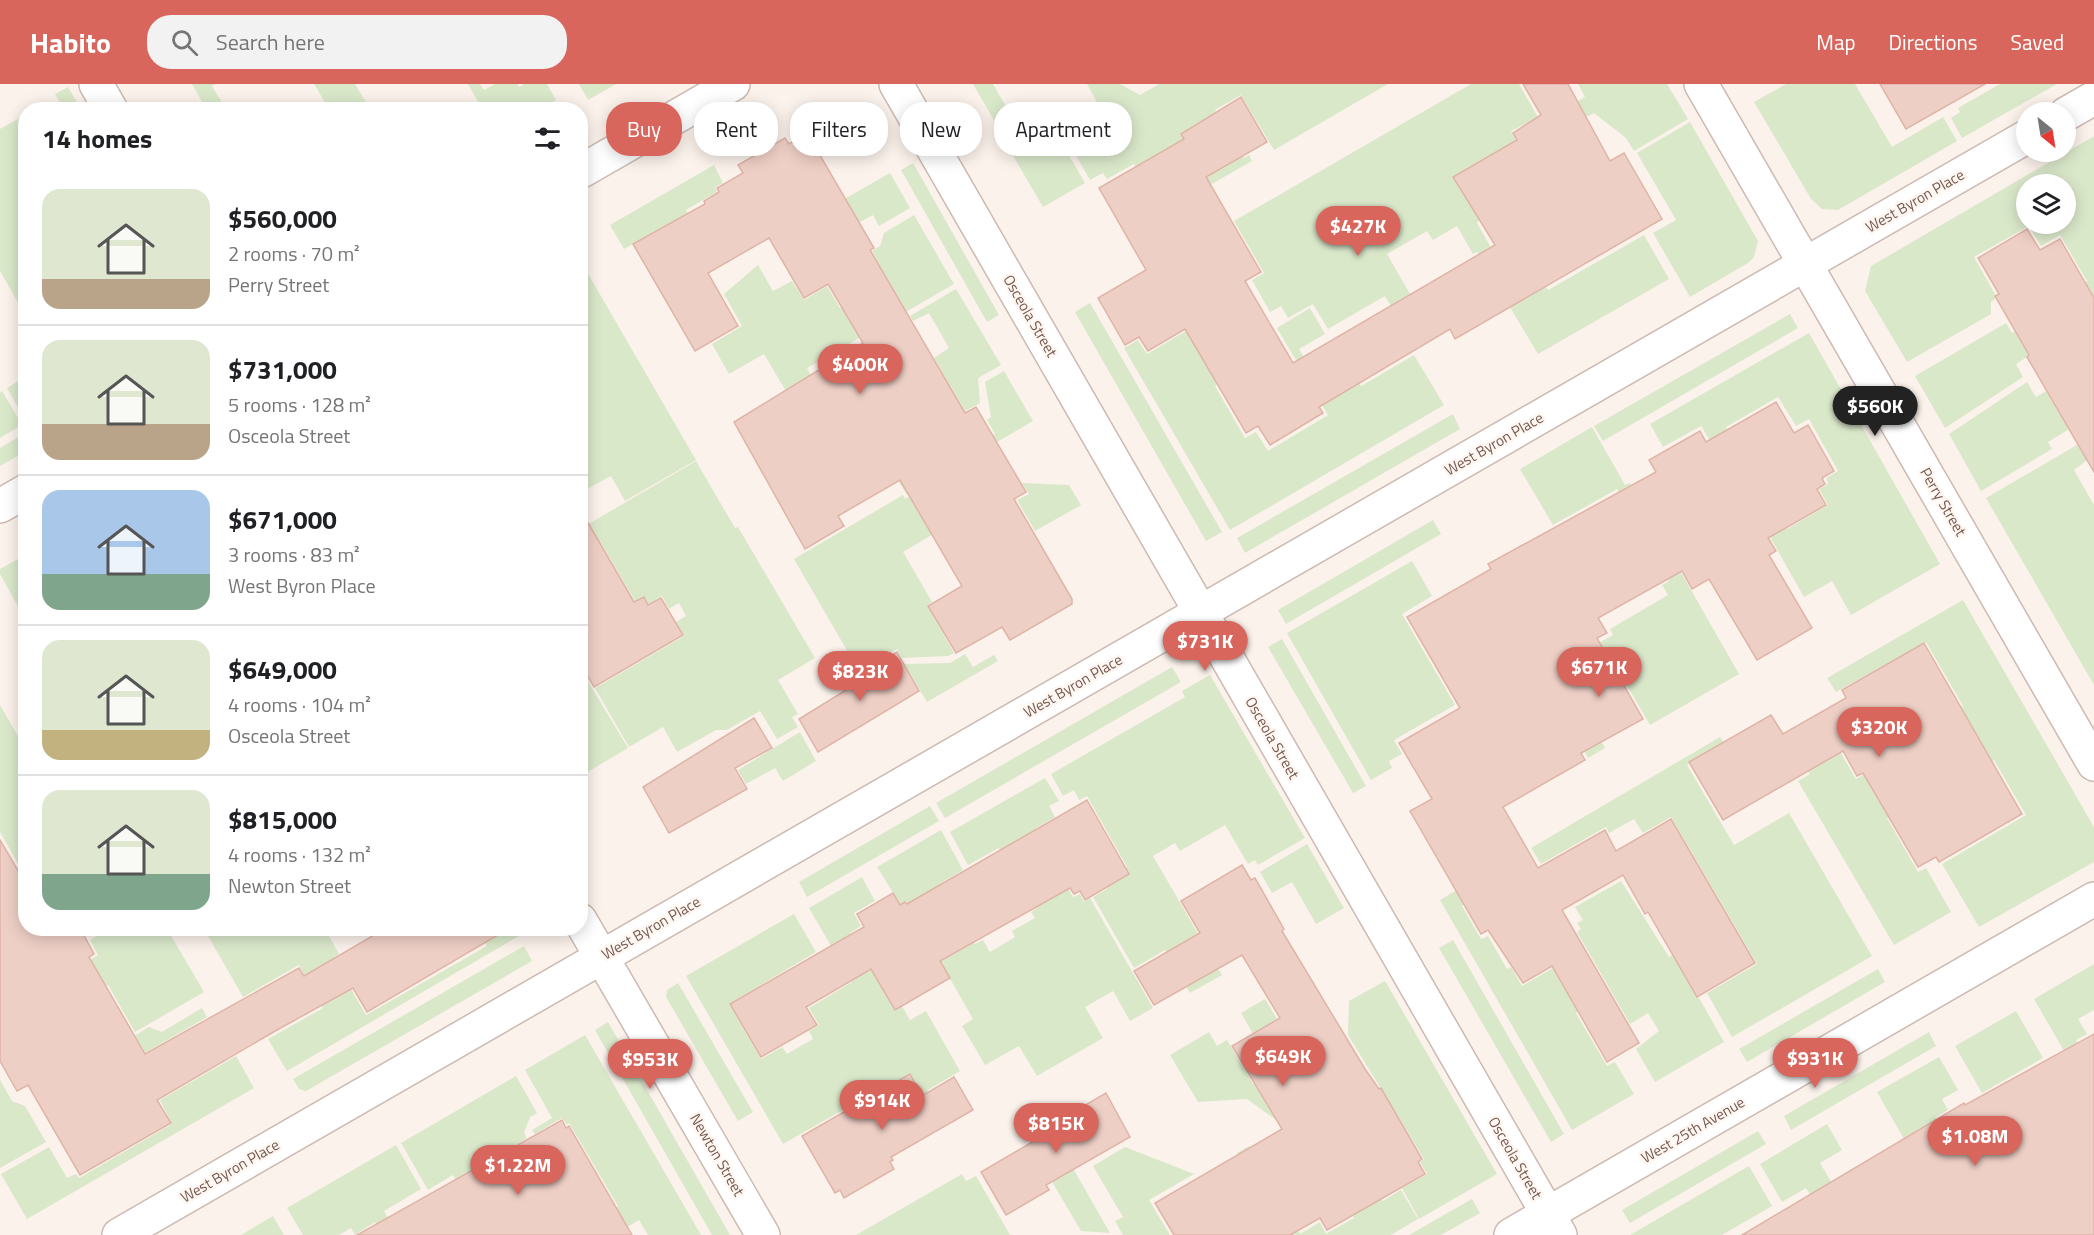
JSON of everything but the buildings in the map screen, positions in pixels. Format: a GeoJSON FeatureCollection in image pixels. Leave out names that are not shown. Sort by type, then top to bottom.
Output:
{"type":"FeatureCollection","features":[{"type":"Feature","properties":{"kind":"street"},"geometry":{"type":"LineString","coordinates":[[96,84],[106,102]]}},
{"type":"Feature","properties":{"kind":"street"},"geometry":{"type":"LineString","coordinates":[[588,167],[733,84]]}},
{"type":"Feature","properties":{"kind":"street","name":"Osceola Street"},"geometry":{"type":"LineString","coordinates":[[896,84],[1553,1224]]}},
{"type":"Feature","properties":{"kind":"street","name":"Perry Street"},"geometry":{"type":"LineString","coordinates":[[1701,84],[2094,764]]}},
{"type":"Feature","properties":{"kind":"street"},"geometry":{"type":"LineString","coordinates":[[2076,108],[2094,98]]}},
{"type":"Feature","properties":{"kind":"street","name":"West Byron Place"},"geometry":{"type":"LineString","coordinates":[[119,1235],[2016,143]]}},
{"type":"Feature","properties":{"kind":"street"},"geometry":{"type":"LineString","coordinates":[[0,506],[18,496]]}},
{"type":"Feature","properties":{"kind":"street","name":"West 25th Avenue"},"geometry":{"type":"LineString","coordinates":[[1511,1235],[1553,1224],[2094,899]]}},
{"type":"Feature","properties":{"kind":"street","name":"Newton Street"},"geometry":{"type":"LineString","coordinates":[[588,933],[763,1235]]}},
{"type":"Feature","properties":{"kind":"green space"},"geometry":{"type":"Polygon","coordinates":[[[192,84],[215,84],[212,86],[222,102],[202,102],[192,84]]]}},
{"type":"Feature","properties":{"kind":"green space"},"geometry":{"type":"Polygon","coordinates":[[[314,84],[355,84],[366,102],[325,102],[314,84]]]}},
{"type":"Feature","properties":{"kind":"green space"},"geometry":{"type":"Polygon","coordinates":[[[468,84],[480,84],[484,90],[495,84],[517,84],[519,87],[524,84],[547,84],[556,100],[552,102],[478,102],[468,84]]]}},
{"type":"Feature","properties":{"kind":"green space"},"geometry":{"type":"Polygon","coordinates":[[[579,84],[616,84],[588,100],[579,84]]]}},
{"type":"Feature","properties":{"kind":"green space"},"geometry":{"type":"Polygon","coordinates":[[[973,84],[993,84],[1003,102],[994,102],[994,120],[973,84]]]}},
{"type":"Feature","properties":{"kind":"green space"},"geometry":{"type":"Polygon","coordinates":[[[1087,84],[1120,84],[1140,95],[1159,84],[1388,84],[1274,150],[1241,95],[1215,110],[1244,158],[1249,155],[1252,161],[1156,216],[1156,202],[1134,164],[1107,179],[1103,173],[1090,180],[1076,156],[1132,156],[1132,102],[1097,102],[1087,84]]]}},
{"type":"Feature","properties":{"kind":"green space"},"geometry":{"type":"Polygon","coordinates":[[[1471,84],[1519,84],[1570,173],[1542,143],[1529,122],[1511,131],[1523,153],[1477,223],[1493,251],[1503,297],[1477,252],[1473,254],[1457,226],[1433,240],[1427,231],[1387,254],[1410,294],[1399,300],[1411,322],[1403,326],[1385,296],[1328,329],[1313,304],[1288,318],[1281,306],[1270,312],[1252,280],[1264,273],[1234,221],[1471,84]]]}},
{"type":"Feature","properties":{"kind":"green space"},"geometry":{"type":"Polygon","coordinates":[[[1578,84],[1667,84],[1688,119],[1634,151],[1626,138],[1594,113],[1586,117],[1571,105],[1585,97],[1578,84]]]}},
{"type":"Feature","properties":{"kind":"green space"},"geometry":{"type":"Polygon","coordinates":[[[1786,84],[1855,84],[1892,147],[1943,117],[1957,141],[1838,210],[1822,209],[1811,199],[1754,102],[1786,84]]]}},
{"type":"Feature","properties":{"kind":"green space"},"geometry":{"type":"Polygon","coordinates":[[[2000,84],[2057,84],[2025,102],[2016,102],[2016,107],[1962,138],[1951,118],[1960,112],[1958,108],[2000,84]]]}},
{"type":"Feature","properties":{"kind":"green space"},"geometry":{"type":"Polygon","coordinates":[[[68,87],[77,102],[60,102],[55,94],[68,87]]]}},
{"type":"Feature","properties":{"kind":"green space"},"geometry":{"type":"Polygon","coordinates":[[[18,119],[18,303],[0,271],[0,129],[18,119]]]}},
{"type":"Feature","properties":{"kind":"green space"},"geometry":{"type":"Polygon","coordinates":[[[1690,122],[1758,241],[1754,257],[1748,263],[1690,297],[1653,233],[1676,220],[1637,153],[1690,122]]]}},
{"type":"Feature","properties":{"kind":"green space"},"geometry":{"type":"Polygon","coordinates":[[[2094,136],[2094,299],[2074,327],[2016,364],[2023,377],[1945,428],[1915,376],[2006,323],[2012,333],[2072,298],[2069,292],[2087,281],[2060,235],[2041,246],[2034,234],[2076,234],[2076,174],[2029,174],[2049,162],[2076,162],[2076,146],[2094,136]]]}},
{"type":"Feature","properties":{"kind":"green space"},"geometry":{"type":"Polygon","coordinates":[[[1013,156],[1069,156],[1085,183],[1043,207],[1013,156]]]}},
{"type":"Feature","properties":{"kind":"green space"},"geometry":{"type":"Polygon","coordinates":[[[913,163],[999,315],[987,322],[901,170],[913,163]]]}},
{"type":"Feature","properties":{"kind":"green space"},"geometry":{"type":"Polygon","coordinates":[[[714,165],[723,183],[715,187],[717,192],[686,210],[702,239],[688,247],[673,221],[624,249],[610,225],[714,165]]]}},
{"type":"Feature","properties":{"kind":"green space"},"geometry":{"type":"Polygon","coordinates":[[[890,173],[910,208],[879,226],[873,215],[858,223],[827,209],[890,173]]]}},
{"type":"Feature","properties":{"kind":"green space"},"geometry":{"type":"Polygon","coordinates":[[[2016,181],[2016,233],[1974,257],[1995,294],[1995,299],[1991,302],[1991,314],[1907,362],[1865,291],[1871,266],[2016,181]]]}},
{"type":"Feature","properties":{"kind":"green space"},"geometry":{"type":"Polygon","coordinates":[[[914,215],[954,284],[904,313],[872,251],[880,246],[884,233],[914,215]]]}},
{"type":"Feature","properties":{"kind":"green space"},"geometry":{"type":"Polygon","coordinates":[[[1644,235],[1669,279],[1538,354],[1505,299],[1544,284],[1548,290],[1644,235]]]}},
{"type":"Feature","properties":{"kind":"green space"},"geometry":{"type":"Polygon","coordinates":[[[758,265],[773,291],[792,281],[804,300],[827,286],[840,308],[875,287],[894,318],[807,368],[817,386],[787,393],[764,354],[729,374],[712,344],[742,326],[724,294],[758,265]]]}},
{"type":"Feature","properties":{"kind":"green space"},"geometry":{"type":"Polygon","coordinates":[[[588,274],[696,460],[625,501],[611,476],[588,488],[588,274]]]}},
{"type":"Feature","properties":{"kind":"green space"},"geometry":{"type":"Polygon","coordinates":[[[956,289],[1001,365],[978,378],[980,403],[965,411],[934,358],[949,348],[929,313],[913,321],[910,316],[956,289]]]}},
{"type":"Feature","properties":{"kind":"green space"},"geometry":{"type":"Polygon","coordinates":[[[1090,303],[1222,532],[1206,541],[1075,312],[1090,303]]]}},
{"type":"Feature","properties":{"kind":"green space"},"geometry":{"type":"Polygon","coordinates":[[[1310,308],[1325,334],[1299,349],[1316,377],[1346,360],[1361,386],[1414,355],[1444,405],[1230,530],[1124,348],[1138,340],[1147,354],[1220,311],[1227,379],[1215,386],[1245,438],[1256,432],[1268,451],[1328,415],[1277,328],[1310,308]]]}},
{"type":"Feature","properties":{"kind":"green space"},"geometry":{"type":"Polygon","coordinates":[[[1790,314],[1798,328],[1603,441],[1594,426],[1790,314]]]}},
{"type":"Feature","properties":{"kind":"green space"},"geometry":{"type":"Polygon","coordinates":[[[1809,333],[1940,564],[1851,615],[1832,581],[1804,597],[1749,500],[1764,490],[1787,529],[1828,505],[1819,489],[1828,484],[1826,478],[1838,471],[1809,419],[1796,426],[1778,397],[1726,427],[1742,456],[1714,447],[1701,426],[1663,447],[1650,424],[1809,333]]]}},
{"type":"Feature","properties":{"kind":"green space"},"geometry":{"type":"Polygon","coordinates":[[[1004,371],[1033,421],[907,495],[899,482],[995,434],[987,420],[991,417],[985,382],[1004,371]]]}},
{"type":"Feature","properties":{"kind":"green space"},"geometry":{"type":"Polygon","coordinates":[[[18,381],[18,408],[7,388],[18,381]]]}},
{"type":"Feature","properties":{"kind":"green space"},"geometry":{"type":"Polygon","coordinates":[[[2027,382],[2036,397],[2046,391],[2060,415],[2067,411],[2076,425],[2048,442],[2052,449],[1981,491],[1949,434],[2027,382]]]}},
{"type":"Feature","properties":{"kind":"green space"},"geometry":{"type":"Polygon","coordinates":[[[2,391],[18,418],[18,427],[0,438],[0,393],[2,391]]]}},
{"type":"Feature","properties":{"kind":"green space"},"geometry":{"type":"Polygon","coordinates":[[[1453,414],[1460,429],[1245,553],[1237,538],[1453,414]]]}},
{"type":"Feature","properties":{"kind":"green space"},"geometry":{"type":"Polygon","coordinates":[[[1592,427],[1625,485],[1630,483],[1739,674],[1650,725],[1622,677],[1579,702],[1605,748],[1588,758],[1564,717],[1512,748],[1536,789],[1507,805],[1463,730],[1568,660],[1613,635],[1610,629],[1668,595],[1662,585],[1669,581],[1617,489],[1553,525],[1520,469],[1592,427]]]}},
{"type":"Feature","properties":{"kind":"green space"},"geometry":{"type":"Polygon","coordinates":[[[2094,435],[2094,455],[2074,470],[2094,505],[2094,685],[1986,498],[2094,435]]]}},
{"type":"Feature","properties":{"kind":"green space"},"geometry":{"type":"Polygon","coordinates":[[[18,437],[18,456],[0,466],[0,448],[18,437]]]}},
{"type":"Feature","properties":{"kind":"green space"},"geometry":{"type":"Polygon","coordinates":[[[696,461],[735,528],[738,527],[815,658],[778,680],[798,714],[792,717],[798,727],[777,739],[760,711],[727,730],[716,730],[677,752],[663,727],[629,747],[595,688],[684,636],[676,622],[686,616],[679,603],[669,609],[662,596],[648,604],[644,596],[635,601],[600,541],[588,548],[588,524],[696,461]]]}},
{"type":"Feature","properties":{"kind":"green space"},"geometry":{"type":"Polygon","coordinates":[[[1022,483],[1069,485],[1081,505],[1035,531],[1017,500],[1029,494],[1022,483]]]}},
{"type":"Feature","properties":{"kind":"green space"},"geometry":{"type":"Polygon","coordinates":[[[914,494],[940,530],[903,552],[932,602],[927,605],[954,653],[948,656],[902,658],[897,649],[859,671],[794,559],[903,495],[905,499],[914,494]]]}},
{"type":"Feature","properties":{"kind":"green space"},"geometry":{"type":"Polygon","coordinates":[[[1433,520],[1441,534],[1286,624],[1278,610],[1433,520]]]}},
{"type":"Feature","properties":{"kind":"green space"},"geometry":{"type":"Polygon","coordinates":[[[18,559],[18,606],[0,574],[0,569],[18,559]]]}},
{"type":"Feature","properties":{"kind":"green space"},"geometry":{"type":"Polygon","coordinates":[[[1412,561],[1432,596],[1402,614],[1455,705],[1394,740],[1402,754],[1389,761],[1392,768],[1371,780],[1287,633],[1412,561]]]}},
{"type":"Feature","properties":{"kind":"green space"},"geometry":{"type":"Polygon","coordinates":[[[1963,600],[2094,827],[2094,862],[1979,927],[1942,864],[2026,815],[1994,760],[1988,764],[1953,713],[1963,706],[1926,642],[1836,692],[1827,678],[1963,600]]]}},
{"type":"Feature","properties":{"kind":"green space"},"geometry":{"type":"Polygon","coordinates":[[[1282,639],[1366,786],[1353,793],[1268,647],[1282,639]]]}},
{"type":"Feature","properties":{"kind":"green space"},"geometry":{"type":"Polygon","coordinates":[[[965,654],[973,667],[994,655],[998,661],[927,702],[904,664],[950,663],[965,654]]]}},
{"type":"Feature","properties":{"kind":"green space"},"geometry":{"type":"Polygon","coordinates":[[[1172,667],[1181,682],[945,818],[936,803],[1172,667]]]}},
{"type":"Feature","properties":{"kind":"green space"},"geometry":{"type":"Polygon","coordinates":[[[1210,675],[1305,838],[1258,865],[1255,860],[1248,864],[1225,825],[1180,851],[1175,843],[1153,856],[1222,975],[1190,993],[1165,950],[1134,968],[1093,897],[1107,889],[1103,881],[1127,867],[1087,796],[1079,800],[1074,790],[1063,796],[1051,774],[1185,697],[1182,691],[1210,675]]]}},
{"type":"Feature","properties":{"kind":"green space"},"geometry":{"type":"Polygon","coordinates":[[[588,681],[628,748],[588,772],[588,681]]]}},
{"type":"Feature","properties":{"kind":"green space"},"geometry":{"type":"Polygon","coordinates":[[[0,705],[18,736],[18,864],[0,832],[0,705]]]}},
{"type":"Feature","properties":{"kind":"green space"},"geometry":{"type":"Polygon","coordinates":[[[1828,731],[1856,779],[1879,766],[1949,782],[1887,818],[1918,872],[1926,868],[1951,912],[1894,945],[1798,781],[1810,774],[1795,750],[1828,731]]]}},
{"type":"Feature","properties":{"kind":"green space"},"geometry":{"type":"Polygon","coordinates":[[[800,732],[816,761],[783,781],[775,768],[746,784],[738,770],[800,732]]]}},
{"type":"Feature","properties":{"kind":"green space"},"geometry":{"type":"Polygon","coordinates":[[[1720,737],[1724,743],[1687,765],[1734,845],[1789,813],[1872,956],[1732,1037],[1707,993],[1757,964],[1671,817],[1643,833],[1634,819],[1609,833],[1606,827],[1541,864],[1531,848],[1720,737]]]}},
{"type":"Feature","properties":{"kind":"green space"},"geometry":{"type":"Polygon","coordinates":[[[1045,778],[1059,801],[1049,806],[1055,817],[1035,829],[1073,897],[1080,894],[1084,902],[1090,898],[1153,1008],[1130,1021],[1113,991],[1085,1007],[1103,1038],[1037,1076],[1019,1046],[985,1065],[962,1026],[973,1019],[906,901],[900,904],[877,867],[941,830],[963,870],[941,883],[975,944],[983,940],[990,952],[1015,937],[1012,931],[1035,918],[1031,912],[1037,908],[1006,852],[1002,854],[999,848],[968,865],[950,832],[1045,778]]]}},
{"type":"Feature","properties":{"kind":"green space"},"geometry":{"type":"Polygon","coordinates":[[[930,806],[939,821],[807,897],[799,882],[930,806]]]}},
{"type":"Feature","properties":{"kind":"green space"},"geometry":{"type":"Polygon","coordinates":[[[1307,844],[1344,908],[1316,924],[1292,882],[1272,893],[1260,872],[1307,844]]]}},
{"type":"Feature","properties":{"kind":"green space"},"geometry":{"type":"Polygon","coordinates":[[[862,877],[875,901],[854,913],[861,926],[850,933],[894,1010],[902,1006],[910,1020],[926,1011],[960,1071],[928,1090],[947,1123],[942,1126],[921,1089],[890,1107],[880,1089],[783,1144],[686,976],[794,914],[816,952],[729,1004],[761,1059],[782,1047],[787,1054],[813,1039],[809,1031],[819,1025],[809,1008],[852,982],[809,908],[862,877]]]}},
{"type":"Feature","properties":{"kind":"green space"},"geometry":{"type":"Polygon","coordinates":[[[1621,881],[1669,957],[1674,954],[1724,1042],[1655,1082],[1636,1049],[1659,1031],[1648,1013],[1630,1024],[1577,932],[1581,929],[1577,923],[1583,920],[1575,907],[1621,881]]]}},
{"type":"Feature","properties":{"kind":"green space"},"geometry":{"type":"Polygon","coordinates":[[[1465,885],[1473,899],[1462,906],[1481,939],[1488,936],[1507,969],[1511,967],[1522,986],[1555,967],[1580,1010],[1576,1013],[1607,1066],[1615,1062],[1634,1094],[1572,1130],[1440,900],[1465,885]]]}},
{"type":"Feature","properties":{"kind":"green space"},"geometry":{"type":"Polygon","coordinates":[[[97,936],[171,936],[204,992],[135,1032],[108,985],[82,1000],[67,973],[98,955],[90,940],[97,936]]]}},
{"type":"Feature","properties":{"kind":"green space"},"geometry":{"type":"Polygon","coordinates":[[[208,936],[329,936],[339,954],[333,958],[366,1015],[487,946],[481,936],[519,936],[287,1071],[268,1039],[323,1008],[299,965],[243,997],[208,936]]]}},
{"type":"Feature","properties":{"kind":"green space"},"geometry":{"type":"Polygon","coordinates":[[[1453,940],[1564,1134],[1551,1142],[1439,948],[1453,940]]]}},
{"type":"Feature","properties":{"kind":"green space"},"geometry":{"type":"Polygon","coordinates":[[[524,946],[532,961],[306,1091],[299,1089],[293,1079],[524,946]]]}},
{"type":"Feature","properties":{"kind":"green space"},"geometry":{"type":"Polygon","coordinates":[[[2094,964],[2094,1010],[2078,1019],[2087,1034],[2076,1040],[2094,1071],[2094,1103],[2034,999],[2094,964]]]}},
{"type":"Feature","properties":{"kind":"green space"},"geometry":{"type":"Polygon","coordinates":[[[1878,969],[1885,982],[1747,1062],[1739,1049],[1878,969]]]}},
{"type":"Feature","properties":{"kind":"green space"},"geometry":{"type":"Polygon","coordinates":[[[1385,981],[1497,1174],[1419,1219],[1402,1188],[1427,1174],[1420,1162],[1424,1159],[1348,1035],[1349,1001],[1385,981]]]}},
{"type":"Feature","properties":{"kind":"green space"},"geometry":{"type":"Polygon","coordinates":[[[678,983],[753,1112],[738,1121],[666,997],[667,990],[678,983]]]}},
{"type":"Feature","properties":{"kind":"green space"},"geometry":{"type":"Polygon","coordinates":[[[1265,999],[1291,1042],[1308,1112],[1276,1120],[1247,1099],[1198,1102],[1170,1055],[1209,1032],[1217,1046],[1227,1040],[1253,1084],[1275,1072],[1241,1013],[1265,999]]]}},
{"type":"Feature","properties":{"kind":"green space"},"geometry":{"type":"Polygon","coordinates":[[[202,1008],[207,1017],[141,1055],[134,1036],[149,1027],[162,1032],[202,1008]]]}},
{"type":"Feature","properties":{"kind":"green space"},"geometry":{"type":"Polygon","coordinates":[[[2016,1011],[2043,1058],[1982,1093],[1955,1046],[2016,1011]]]}},
{"type":"Feature","properties":{"kind":"green space"},"geometry":{"type":"Polygon","coordinates":[[[608,1022],[730,1235],[712,1235],[595,1030],[608,1022]]]}},
{"type":"Feature","properties":{"kind":"green space"},"geometry":{"type":"Polygon","coordinates":[[[1929,1032],[1936,1046],[1791,1130],[1784,1116],[1929,1032]]]}},
{"type":"Feature","properties":{"kind":"green space"},"geometry":{"type":"Polygon","coordinates":[[[585,1035],[701,1235],[648,1235],[639,1220],[614,1235],[571,1233],[618,1206],[569,1123],[567,1125],[562,1118],[535,1134],[532,1130],[552,1118],[525,1070],[585,1035]]]}},
{"type":"Feature","properties":{"kind":"green space"},"geometry":{"type":"Polygon","coordinates":[[[236,1056],[254,1088],[27,1219],[1,1174],[49,1147],[67,1178],[76,1174],[79,1178],[172,1124],[160,1100],[236,1056]]]}},
{"type":"Feature","properties":{"kind":"green space"},"geometry":{"type":"Polygon","coordinates":[[[1939,1057],[1958,1090],[1942,1099],[1948,1110],[1935,1117],[1937,1121],[1904,1139],[1877,1092],[1939,1057]]]}},
{"type":"Feature","properties":{"kind":"green space"},"geometry":{"type":"Polygon","coordinates":[[[516,1076],[537,1113],[530,1117],[524,1133],[527,1138],[489,1161],[533,1235],[479,1218],[453,1175],[428,1190],[401,1143],[516,1076]]]}},
{"type":"Feature","properties":{"kind":"green space"},"geometry":{"type":"Polygon","coordinates":[[[0,1080],[12,1101],[25,1106],[46,1142],[0,1168],[0,1080]]]}},
{"type":"Feature","properties":{"kind":"green space"},"geometry":{"type":"Polygon","coordinates":[[[1827,1124],[1842,1150],[1820,1163],[1863,1235],[1834,1235],[1806,1188],[1782,1202],[1760,1164],[1827,1124]]]}},
{"type":"Feature","properties":{"kind":"green space"},"geometry":{"type":"Polygon","coordinates":[[[1758,1131],[1766,1144],[1630,1223],[1622,1210],[1758,1131]]]}},
{"type":"Feature","properties":{"kind":"green space"},"geometry":{"type":"Polygon","coordinates":[[[396,1145],[421,1189],[384,1211],[398,1235],[383,1235],[375,1222],[355,1235],[351,1228],[339,1235],[303,1235],[287,1208],[396,1145]]]}},
{"type":"Feature","properties":{"kind":"green space"},"geometry":{"type":"Polygon","coordinates":[[[1249,1146],[1300,1234],[1320,1222],[1326,1234],[1354,1218],[1348,1206],[1375,1189],[1383,1201],[1401,1190],[1418,1219],[1391,1235],[1277,1235],[1263,1197],[1237,1153],[1249,1146]]]}},
{"type":"Feature","properties":{"kind":"green space"},"geometry":{"type":"Polygon","coordinates":[[[1125,1147],[1194,1174],[1149,1200],[1170,1235],[1123,1235],[1115,1221],[1123,1217],[1093,1166],[1125,1147]]]}},
{"type":"Feature","properties":{"kind":"green space"},"geometry":{"type":"Polygon","coordinates":[[[1037,1156],[1070,1163],[1110,1233],[1081,1231],[1037,1156]]]}},
{"type":"Feature","properties":{"kind":"green space"},"geometry":{"type":"Polygon","coordinates":[[[1749,1166],[1772,1206],[1722,1235],[1630,1235],[1749,1166]]]}},
{"type":"Feature","properties":{"kind":"green space"},"geometry":{"type":"Polygon","coordinates":[[[962,1174],[966,1181],[976,1176],[1010,1235],[856,1235],[962,1174]]]}},
{"type":"Feature","properties":{"kind":"green space"},"geometry":{"type":"Polygon","coordinates":[[[1472,1199],[1480,1213],[1441,1235],[1409,1235],[1472,1199]]]}},
{"type":"Feature","properties":{"kind":"green space"},"geometry":{"type":"Polygon","coordinates":[[[273,1216],[284,1235],[241,1235],[273,1216]]]}}]}
